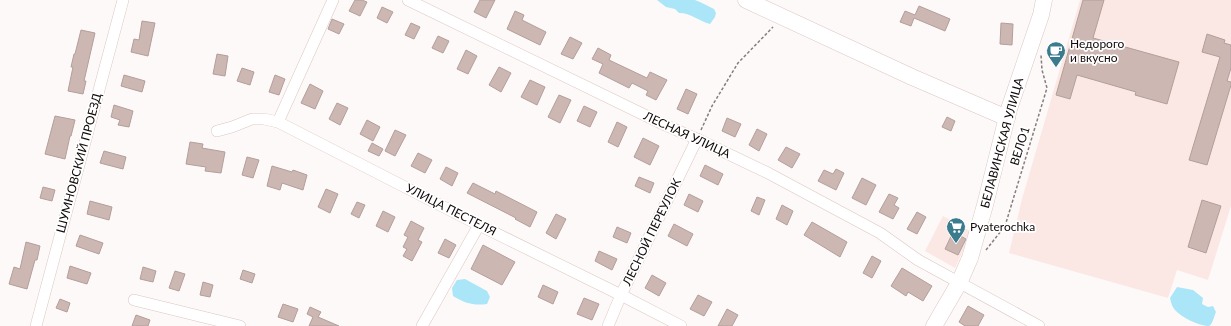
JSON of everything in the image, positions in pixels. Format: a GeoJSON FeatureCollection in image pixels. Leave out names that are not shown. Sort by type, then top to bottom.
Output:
{"type":"FeatureCollection","features":[{"type":"Feature","properties":{"kind":"main road"},"geometry":{"type":"LineString","coordinates":[[746,0],[905,74],[1007,118]]}},
{"type":"Feature","properties":{"kind":"main road","name":"БЕЛАВИНСКАЯ УЛИЦА"},"geometry":{"type":"LineString","coordinates":[[934,326],[959,282],[970,258],[1007,118],[1041,15],[1044,0]]}},
{"type":"Feature","properties":{"kind":"street","name":"ШУМНОВСКИЙ ПРОЕЗД"},"geometry":{"type":"LineString","coordinates":[[36,326],[123,0]]}},
{"type":"Feature","properties":{"kind":"street"},"geometry":{"type":"LineString","coordinates":[[278,122],[333,0]]}},
{"type":"Feature","properties":{"kind":"street","name":"ЛЕСНАЯ УЛИЦА"},"geometry":{"type":"LineString","coordinates":[[408,0],[644,115],[768,173],[880,233],[918,260],[1039,326]]}},
{"type":"Feature","properties":{"kind":"street","name":"УЛИЦА ПЕСТЕЛЯ"},"geometry":{"type":"LineString","coordinates":[[217,131],[252,119],[264,119],[278,122],[681,326]]}},
{"type":"Feature","properties":{"kind":"street","name":"ЛЕСНОЙ ПЕРЕУЛОК"},"geometry":{"type":"LineString","coordinates":[[608,326],[621,295],[697,139]]}},
{"type":"Feature","properties":{"kind":"street"},"geometry":{"type":"LineString","coordinates":[[422,326],[479,225]]}},
{"type":"Feature","properties":{"kind":"street"},"geometry":{"type":"LineString","coordinates":[[134,300],[240,326]]}},
{"type":"Feature","properties":{"kind":"path"},"geometry":{"type":"LineString","coordinates":[[697,139],[712,106],[738,63],[782,17]]}},
{"type":"Feature","properties":{"kind":"path","name":"ВЕЛО1"},"geometry":{"type":"LineString","coordinates":[[986,251],[1006,226],[1047,88],[1042,70],[1041,55]]}},
{"type":"Feature","properties":{"kind":"shaded area"},"geometry":{"type":"Polygon","coordinates":[[[1080,0],[1231,0],[1231,206],[1208,280],[1177,270],[1168,298],[1009,253],[1022,199],[1080,0]]]}},
{"type":"Feature","properties":{"kind":"shaded area"},"geometry":{"type":"Polygon","coordinates":[[[943,216],[972,232],[955,268],[925,251],[943,216]]]}},
{"type":"Feature","properties":{"kind":"water"},"geometry":{"type":"Polygon","coordinates":[[[657,0],[695,0],[714,9],[716,13],[715,17],[710,24],[706,23],[687,14],[679,13],[675,9],[666,7],[657,0]]]}},
{"type":"Feature","properties":{"kind":"water"},"geometry":{"type":"Polygon","coordinates":[[[465,279],[487,291],[490,297],[487,304],[477,305],[453,296],[452,288],[457,280],[465,279]]]}},
{"type":"Feature","properties":{"kind":"water"},"geometry":{"type":"Polygon","coordinates":[[[1177,287],[1193,290],[1203,298],[1202,304],[1208,307],[1213,306],[1216,312],[1209,326],[1190,321],[1175,310],[1172,306],[1170,298],[1177,287]]]}},
{"type":"Feature","properties":{"kind":"building"},"geometry":{"type":"Polygon","coordinates":[[[355,0],[367,2],[360,16],[349,11],[355,0]]]}},
{"type":"Feature","properties":{"kind":"building"},"geometry":{"type":"Polygon","coordinates":[[[480,0],[495,0],[486,18],[474,12],[480,0]]]}},
{"type":"Feature","properties":{"kind":"building"},"geometry":{"type":"Polygon","coordinates":[[[1083,0],[1104,0],[1093,38],[1179,62],[1167,104],[1135,95],[1136,92],[1077,75],[1070,99],[1056,95],[1083,0]]]}},
{"type":"Feature","properties":{"kind":"building"},"geometry":{"type":"Polygon","coordinates":[[[919,6],[950,19],[945,31],[914,18],[911,26],[900,22],[905,11],[915,15],[919,6]]]}},
{"type":"Feature","properties":{"kind":"building"},"geometry":{"type":"Polygon","coordinates":[[[382,7],[393,12],[387,23],[377,18],[382,7]]]}},
{"type":"Feature","properties":{"kind":"building"},"geometry":{"type":"Polygon","coordinates":[[[515,11],[524,15],[522,20],[546,32],[540,45],[507,29],[515,11]]]}},
{"type":"Feature","properties":{"kind":"building"},"geometry":{"type":"Polygon","coordinates":[[[332,19],[344,24],[339,34],[328,29],[332,19]]]}},
{"type":"Feature","properties":{"kind":"building"},"geometry":{"type":"Polygon","coordinates":[[[142,21],[155,23],[148,56],[131,52],[134,39],[139,40],[142,21]]]}},
{"type":"Feature","properties":{"kind":"building"},"geometry":{"type":"Polygon","coordinates":[[[411,23],[420,27],[414,39],[405,35],[411,23]]]}},
{"type":"Feature","properties":{"kind":"building"},"geometry":{"type":"Polygon","coordinates":[[[1001,23],[1013,24],[1012,45],[1000,44],[1001,23]]]}},
{"type":"Feature","properties":{"kind":"building"},"geometry":{"type":"Polygon","coordinates":[[[81,30],[95,33],[84,81],[86,81],[83,94],[68,91],[73,67],[71,67],[81,30]]]}},
{"type":"Feature","properties":{"kind":"building"},"geometry":{"type":"Polygon","coordinates":[[[1207,34],[1225,40],[1224,43],[1231,45],[1231,68],[1227,81],[1231,82],[1231,85],[1207,165],[1189,160],[1220,57],[1202,52],[1207,34]]]}},
{"type":"Feature","properties":{"kind":"building"},"geometry":{"type":"Polygon","coordinates":[[[438,36],[449,41],[443,53],[432,48],[438,36]]]}},
{"type":"Feature","properties":{"kind":"building"},"geometry":{"type":"Polygon","coordinates":[[[570,37],[582,43],[573,59],[561,54],[570,37]]]}},
{"type":"Feature","properties":{"kind":"building"},"geometry":{"type":"Polygon","coordinates":[[[598,48],[611,55],[609,60],[647,78],[650,72],[667,80],[656,100],[646,95],[648,91],[632,83],[629,88],[599,73],[603,64],[592,59],[598,48]]]}},
{"type":"Feature","properties":{"kind":"building"},"geometry":{"type":"Polygon","coordinates":[[[466,50],[477,56],[468,74],[457,69],[466,50]]]}},
{"type":"Feature","properties":{"kind":"building"},"geometry":{"type":"Polygon","coordinates":[[[217,54],[228,56],[225,76],[213,74],[217,54]]]}},
{"type":"Feature","properties":{"kind":"building"},"geometry":{"type":"Polygon","coordinates":[[[499,67],[511,73],[501,92],[489,85],[499,67]]]}},
{"type":"Feature","properties":{"kind":"building"},"geometry":{"type":"Polygon","coordinates":[[[242,68],[254,72],[250,85],[237,81],[242,68]]]}},
{"type":"Feature","properties":{"kind":"building"},"geometry":{"type":"Polygon","coordinates":[[[124,75],[145,81],[142,92],[121,86],[124,75]]]}},
{"type":"Feature","properties":{"kind":"building"},"geometry":{"type":"Polygon","coordinates":[[[275,75],[285,79],[279,95],[269,92],[275,75]]]}},
{"type":"Feature","properties":{"kind":"building"},"geometry":{"type":"Polygon","coordinates":[[[530,80],[545,87],[537,105],[521,97],[530,80]]]}},
{"type":"Feature","properties":{"kind":"building"},"geometry":{"type":"Polygon","coordinates":[[[310,84],[323,91],[315,109],[301,103],[310,84]]]}},
{"type":"Feature","properties":{"kind":"building"},"geometry":{"type":"Polygon","coordinates":[[[686,89],[697,94],[688,114],[677,109],[686,89]]]}},
{"type":"Feature","properties":{"kind":"building"},"geometry":{"type":"Polygon","coordinates":[[[559,95],[571,100],[560,123],[548,117],[559,95]]]}},
{"type":"Feature","properties":{"kind":"building"},"geometry":{"type":"Polygon","coordinates":[[[337,103],[348,108],[340,125],[329,119],[337,103]]]}},
{"type":"Feature","properties":{"kind":"building"},"geometry":{"type":"Polygon","coordinates":[[[114,105],[133,111],[129,127],[118,125],[120,120],[111,117],[114,105]]]}},
{"type":"Feature","properties":{"kind":"building"},"geometry":{"type":"Polygon","coordinates":[[[584,106],[597,112],[590,127],[577,121],[584,106]]]}},
{"type":"Feature","properties":{"kind":"building"},"geometry":{"type":"Polygon","coordinates":[[[55,116],[75,120],[65,159],[45,154],[55,116]]]}},
{"type":"Feature","properties":{"kind":"building"},"geometry":{"type":"Polygon","coordinates":[[[947,117],[955,121],[951,131],[942,127],[947,117]]]}},
{"type":"Feature","properties":{"kind":"building"},"geometry":{"type":"Polygon","coordinates":[[[727,118],[741,124],[735,137],[722,131],[727,118]]]}},
{"type":"Feature","properties":{"kind":"building"},"geometry":{"type":"Polygon","coordinates":[[[367,120],[380,127],[373,141],[360,134],[367,120]]]}},
{"type":"Feature","properties":{"kind":"building"},"geometry":{"type":"Polygon","coordinates":[[[617,122],[627,127],[618,147],[608,142],[617,122]]]}},
{"type":"Feature","properties":{"kind":"building"},"geometry":{"type":"Polygon","coordinates":[[[757,129],[767,134],[759,151],[749,145],[757,129]]]}},
{"type":"Feature","properties":{"kind":"building"},"geometry":{"type":"Polygon","coordinates":[[[395,130],[406,135],[395,156],[385,151],[395,130]]]}},
{"type":"Feature","properties":{"kind":"building"},"geometry":{"type":"Polygon","coordinates":[[[643,138],[659,146],[650,165],[634,157],[643,138]]]}},
{"type":"Feature","properties":{"kind":"building"},"geometry":{"type":"Polygon","coordinates":[[[190,142],[203,144],[202,148],[225,152],[221,173],[205,171],[206,167],[186,164],[190,142]]]}},
{"type":"Feature","properties":{"kind":"building"},"geometry":{"type":"Polygon","coordinates":[[[372,143],[383,149],[379,156],[368,151],[372,143]]]}},
{"type":"Feature","properties":{"kind":"building"},"geometry":{"type":"Polygon","coordinates":[[[786,147],[800,154],[792,168],[778,160],[786,147]]]}},
{"type":"Feature","properties":{"kind":"building"},"geometry":{"type":"Polygon","coordinates":[[[104,151],[126,157],[123,169],[100,163],[104,151]]]}},
{"type":"Feature","properties":{"kind":"building"},"geometry":{"type":"Polygon","coordinates":[[[418,153],[432,160],[425,173],[411,166],[418,153]]]}},
{"type":"Feature","properties":{"kind":"building"},"geometry":{"type":"Polygon","coordinates":[[[247,157],[259,160],[253,178],[242,175],[247,157]]]}},
{"type":"Feature","properties":{"kind":"building"},"geometry":{"type":"Polygon","coordinates":[[[705,165],[723,174],[718,185],[700,176],[705,165]]]}},
{"type":"Feature","properties":{"kind":"building"},"geometry":{"type":"Polygon","coordinates":[[[272,166],[292,172],[293,170],[307,175],[303,190],[282,183],[280,190],[267,186],[272,166]]]}},
{"type":"Feature","properties":{"kind":"building"},"geometry":{"type":"Polygon","coordinates":[[[446,167],[458,173],[452,186],[440,179],[446,167]]]}},
{"type":"Feature","properties":{"kind":"building"},"geometry":{"type":"Polygon","coordinates":[[[836,169],[844,173],[836,190],[818,181],[824,170],[833,174],[836,169]]]}},
{"type":"Feature","properties":{"kind":"building"},"geometry":{"type":"Polygon","coordinates":[[[639,177],[654,183],[650,193],[635,186],[639,177]]]}},
{"type":"Feature","properties":{"kind":"building"},"geometry":{"type":"Polygon","coordinates":[[[862,178],[876,185],[866,205],[852,198],[862,178]]]}},
{"type":"Feature","properties":{"kind":"building"},"geometry":{"type":"Polygon","coordinates":[[[473,183],[495,194],[496,191],[537,212],[530,227],[515,219],[516,218],[467,193],[473,183]]]}},
{"type":"Feature","properties":{"kind":"building"},"geometry":{"type":"Polygon","coordinates":[[[43,187],[55,190],[52,201],[40,198],[43,187]]]}},
{"type":"Feature","properties":{"kind":"building"},"geometry":{"type":"Polygon","coordinates":[[[326,189],[338,194],[330,213],[318,207],[326,189]]]}},
{"type":"Feature","properties":{"kind":"building"},"geometry":{"type":"Polygon","coordinates":[[[689,194],[703,201],[698,212],[684,205],[689,194]]]}},
{"type":"Feature","properties":{"kind":"building"},"geometry":{"type":"Polygon","coordinates":[[[889,194],[898,198],[894,205],[899,208],[893,219],[879,212],[889,194]]]}},
{"type":"Feature","properties":{"kind":"building"},"geometry":{"type":"Polygon","coordinates":[[[757,197],[765,200],[759,215],[751,211],[757,197]]]}},
{"type":"Feature","properties":{"kind":"building"},"geometry":{"type":"Polygon","coordinates":[[[1202,200],[1221,206],[1206,253],[1188,247],[1202,200]]]}},
{"type":"Feature","properties":{"kind":"building"},"geometry":{"type":"Polygon","coordinates":[[[90,201],[112,207],[109,220],[87,214],[90,201]]]}},
{"type":"Feature","properties":{"kind":"building"},"geometry":{"type":"Polygon","coordinates":[[[357,202],[365,205],[359,218],[351,214],[357,202]]]}},
{"type":"Feature","properties":{"kind":"building"},"geometry":{"type":"Polygon","coordinates":[[[782,205],[793,211],[787,225],[776,219],[782,205]]]}},
{"type":"Feature","properties":{"kind":"building"},"geometry":{"type":"Polygon","coordinates":[[[383,211],[395,217],[388,232],[376,226],[383,211]]]}},
{"type":"Feature","properties":{"kind":"building"},"geometry":{"type":"Polygon","coordinates":[[[917,212],[926,217],[917,234],[907,229],[917,212]]]}},
{"type":"Feature","properties":{"kind":"building"},"geometry":{"type":"Polygon","coordinates":[[[556,214],[566,219],[556,239],[546,233],[556,214]]]}},
{"type":"Feature","properties":{"kind":"building"},"geometry":{"type":"Polygon","coordinates":[[[411,221],[424,228],[418,240],[422,242],[412,261],[403,256],[407,249],[403,247],[408,237],[404,235],[411,221]]]}},
{"type":"Feature","properties":{"kind":"building"},"geometry":{"type":"Polygon","coordinates":[[[812,222],[847,242],[840,257],[804,235],[812,222]]]}},
{"type":"Feature","properties":{"kind":"building"},"geometry":{"type":"Polygon","coordinates":[[[674,224],[693,234],[687,246],[668,236],[674,224]]]}},
{"type":"Feature","properties":{"kind":"building"},"geometry":{"type":"Polygon","coordinates":[[[617,227],[631,233],[627,243],[613,237],[617,227]]]}},
{"type":"Feature","properties":{"kind":"building"},"geometry":{"type":"Polygon","coordinates":[[[953,232],[966,239],[958,255],[945,249],[953,232]]]}},
{"type":"Feature","properties":{"kind":"building"},"geometry":{"type":"Polygon","coordinates":[[[80,235],[103,243],[99,254],[76,246],[80,235]]]}},
{"type":"Feature","properties":{"kind":"building"},"geometry":{"type":"Polygon","coordinates":[[[445,239],[456,245],[449,258],[438,253],[445,239]]]}},
{"type":"Feature","properties":{"kind":"building"},"geometry":{"type":"Polygon","coordinates":[[[26,242],[40,246],[27,289],[9,284],[14,267],[20,269],[26,242]]]}},
{"type":"Feature","properties":{"kind":"building"},"geometry":{"type":"Polygon","coordinates":[[[483,245],[515,262],[502,285],[471,269],[483,245]]]}},
{"type":"Feature","properties":{"kind":"building"},"geometry":{"type":"Polygon","coordinates":[[[599,251],[617,259],[612,270],[595,261],[599,251]]]}},
{"type":"Feature","properties":{"kind":"building"},"geometry":{"type":"Polygon","coordinates":[[[872,256],[881,261],[872,278],[863,273],[872,256]]]}},
{"type":"Feature","properties":{"kind":"building"},"geometry":{"type":"Polygon","coordinates":[[[70,266],[91,273],[87,284],[67,278],[70,266]]]}},
{"type":"Feature","properties":{"kind":"building"},"geometry":{"type":"Polygon","coordinates":[[[143,267],[156,271],[153,282],[140,279],[143,267]]]}},
{"type":"Feature","properties":{"kind":"building"},"geometry":{"type":"Polygon","coordinates":[[[902,268],[932,286],[923,301],[908,292],[906,296],[891,286],[902,268]]]}},
{"type":"Feature","properties":{"kind":"building"},"geometry":{"type":"Polygon","coordinates":[[[243,270],[255,274],[252,283],[240,279],[243,270]]]}},
{"type":"Feature","properties":{"kind":"building"},"geometry":{"type":"Polygon","coordinates":[[[175,271],[185,274],[179,291],[169,288],[175,271]]]}},
{"type":"Feature","properties":{"kind":"building"},"geometry":{"type":"Polygon","coordinates":[[[652,275],[666,283],[659,296],[645,288],[652,275]]]}},
{"type":"Feature","properties":{"kind":"building"},"geometry":{"type":"Polygon","coordinates":[[[203,282],[213,285],[210,297],[200,295],[203,282]]]}},
{"type":"Feature","properties":{"kind":"building"},"geometry":{"type":"Polygon","coordinates":[[[543,285],[558,292],[553,304],[538,297],[543,285]]]}},
{"type":"Feature","properties":{"kind":"building"},"geometry":{"type":"Polygon","coordinates":[[[698,295],[712,302],[704,316],[690,309],[698,295]]]}},
{"type":"Feature","properties":{"kind":"building"},"geometry":{"type":"Polygon","coordinates":[[[584,298],[599,304],[592,320],[577,314],[584,298]]]}},
{"type":"Feature","properties":{"kind":"building"},"geometry":{"type":"Polygon","coordinates":[[[60,299],[70,303],[67,312],[56,308],[60,299]]]}},
{"type":"Feature","properties":{"kind":"building"},"geometry":{"type":"Polygon","coordinates":[[[283,304],[298,309],[293,322],[278,317],[283,304]]]}},
{"type":"Feature","properties":{"kind":"building"},"geometry":{"type":"Polygon","coordinates":[[[968,306],[984,315],[978,326],[965,326],[959,322],[968,306]]]}},
{"type":"Feature","properties":{"kind":"building"},"geometry":{"type":"Polygon","coordinates":[[[310,307],[321,312],[318,317],[339,326],[309,326],[313,317],[307,314],[310,307]]]}},
{"type":"Feature","properties":{"kind":"building"},"geometry":{"type":"Polygon","coordinates":[[[727,309],[738,315],[732,326],[718,326],[727,309]]]}},
{"type":"Feature","properties":{"kind":"building"},"geometry":{"type":"Polygon","coordinates":[[[136,315],[150,320],[148,326],[132,326],[136,315]]]}},
{"type":"Feature","properties":{"kind":"place","name":"Недорого и вкусно"},"geometry":{"type":"Point","coordinates":[1056,68]}},
{"type":"Feature","properties":{"kind":"place","name":"Pyaterochka"},"geometry":{"type":"Point","coordinates":[956,244]}}]}
